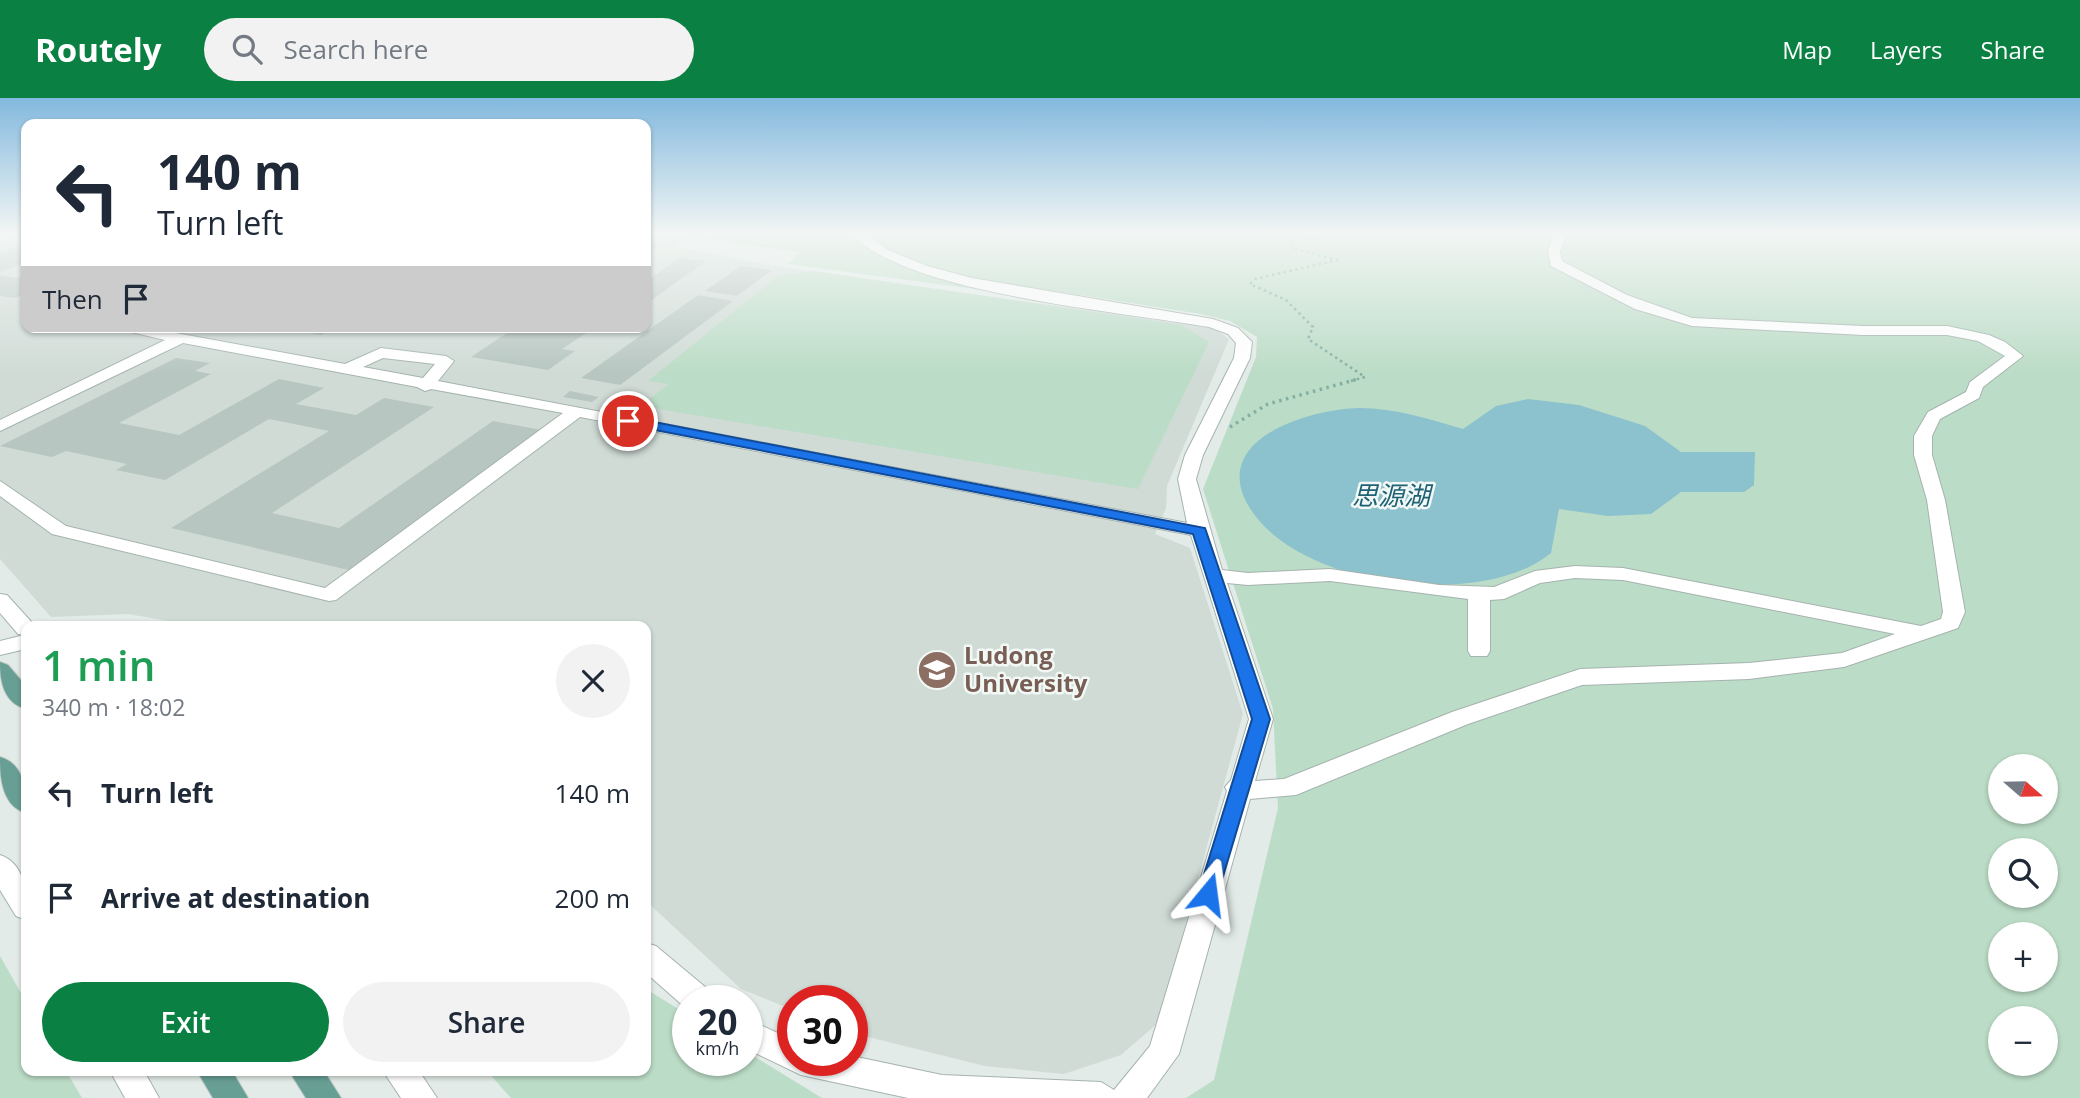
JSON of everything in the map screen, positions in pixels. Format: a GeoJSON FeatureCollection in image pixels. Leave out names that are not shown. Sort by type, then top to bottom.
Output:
{"type":"FeatureCollection","features":[{"type":"Feature","properties":{"kind":"main road"},"geometry":{"type":"LineString","coordinates":[[0,670],[21,695]]}},
{"type":"Feature","properties":{"kind":"main road"},"geometry":{"type":"LineString","coordinates":[[0,766],[21,796]]}},
{"type":"Feature","properties":{"kind":"main road"},"geometry":{"type":"LineString","coordinates":[[217,1076],[232,1098]]}},
{"type":"Feature","properties":{"kind":"main road"},"geometry":{"type":"LineString","coordinates":[[308,1076],[325,1098]]}},
{"type":"Feature","properties":{"kind":"street"},"geometry":{"type":"LineString","coordinates":[[973,281],[1014,290],[1188,317],[1233,331],[1244,342],[1242,358],[1194,455],[1187,479],[1200,531],[1261,719],[1238,787],[1163,1054],[1127,1098]]}},
{"type":"Feature","properties":{"kind":"street"},"geometry":{"type":"LineString","coordinates":[[1238,787],[1255,791],[1287,788],[1525,693],[1580,677],[1749,671],[1844,660],[1950,623],[1954,612],[1939,535],[1936,498],[1928,476],[1922,440],[1926,426],[1934,414],[1973,395],[1976,384],[2015,356],[2004,346],[1992,341],[1922,329],[1871,331],[1724,326],[1688,321],[1655,311],[1592,281]]}},
{"type":"Feature","properties":{"kind":"street"},"geometry":{"type":"LineString","coordinates":[[148,333],[425,386],[577,411],[1200,531]]}},
{"type":"Feature","properties":{"kind":"street"},"geometry":{"type":"LineString","coordinates":[[0,426],[180,339]]}},
{"type":"Feature","properties":{"kind":"street"},"geometry":{"type":"LineString","coordinates":[[344,370],[381,353],[446,361],[425,386]]}},
{"type":"Feature","properties":{"kind":"street"},"geometry":{"type":"LineString","coordinates":[[0,487],[59,530],[329,595],[577,411]]}},
{"type":"Feature","properties":{"kind":"street"},"geometry":{"type":"LineString","coordinates":[[1214,575],[1248,579],[1330,575],[1439,591],[1497,594],[1535,577],[1575,572],[1623,574],[1920,633]]}},
{"type":"Feature","properties":{"kind":"street"},"geometry":{"type":"LineString","coordinates":[[1479,593],[1479,651]]}},
{"type":"Feature","properties":{"kind":"street"},"geometry":{"type":"LineString","coordinates":[[0,600],[21,623]]}},
{"type":"Feature","properties":{"kind":"street"},"geometry":{"type":"LineString","coordinates":[[0,648],[21,643]]}},
{"type":"Feature","properties":{"kind":"street"},"geometry":{"type":"LineString","coordinates":[[0,866],[21,900]]}},
{"type":"Feature","properties":{"kind":"street"},"geometry":{"type":"LineString","coordinates":[[651,959],[681,985]]}},
{"type":"Feature","properties":{"kind":"street"},"geometry":{"type":"LineString","coordinates":[[868,1074],[942,1090],[1101,1098]]}},
{"type":"Feature","properties":{"kind":"street"},"geometry":{"type":"LineString","coordinates":[[130,1076],[143,1098]]}},
{"type":"Feature","properties":{"kind":"street"},"geometry":{"type":"LineString","coordinates":[[404,1076],[421,1098]]}},
{"type":"Feature","properties":{"kind":"path"},"geometry":{"type":"LineString","coordinates":[[1194,455],[1236,422],[1269,404],[1365,377],[1308,339],[1313,327],[1286,300],[1250,284],[1253,281]]}},
{"type":"Feature","properties":{"kind":"shaded area","name":"Ludong University"},"geometry":{"type":"Polygon","coordinates":[[[0,281],[21,281],[21,333],[651,333],[651,281],[878,281],[1214,328],[1229,339],[1167,486],[1166,508],[1155,534],[1190,548],[1243,714],[1159,1022],[1121,1055],[1064,1074],[985,1066],[868,1037],[868,985],[777,985],[777,1004],[763,998],[763,985],[737,985],[651,906],[651,621],[168,621],[128,614],[51,617],[0,559],[0,281]]]}},
{"type":"Feature","properties":{"kind":"green space"},"geometry":{"type":"Polygon","coordinates":[[[772,281],[880,281],[1181,325],[1209,342],[1138,489],[640,406],[669,384],[648,381],[772,281]]]}},
{"type":"Feature","properties":{"kind":"green space"},"geometry":{"type":"Polygon","coordinates":[[[913,281],[2080,281],[2080,1098],[1186,1098],[1214,1080],[1278,808],[1273,709],[1203,489],[1256,357],[1257,337],[1230,321],[1201,314],[1023,286],[990,291],[913,281]]]}},
{"type":"Feature","properties":{"kind":"green space"},"geometry":{"type":"Polygon","coordinates":[[[0,956],[21,993],[21,1076],[69,1076],[82,1098],[0,1098],[0,956]]]}},
{"type":"Feature","properties":{"kind":"green space"},"geometry":{"type":"Polygon","coordinates":[[[651,992],[672,1005],[672,1076],[763,1076],[763,1062],[777,1070],[777,1076],[786,1076],[822,1098],[511,1098],[491,1076],[651,1076],[651,992]]]}},
{"type":"Feature","properties":{"kind":"water","name":"思源湖"},"geometry":{"type":"Polygon","coordinates":[[[1528,399],[1579,405],[1645,426],[1681,452],[1755,452],[1754,485],[1744,492],[1681,492],[1651,514],[1608,516],[1559,509],[1551,553],[1520,571],[1481,582],[1436,585],[1390,582],[1346,572],[1305,555],[1271,533],[1248,505],[1240,482],[1243,462],[1254,445],[1271,432],[1293,421],[1316,414],[1372,408],[1412,415],[1463,429],[1496,406],[1528,399]]]}},
{"type":"Feature","properties":{"kind":"building"},"geometry":{"type":"Polygon","coordinates":[[[0,281],[21,281],[21,295],[15,298],[0,296],[0,281]]]}},
{"type":"Feature","properties":{"kind":"building"},"geometry":{"type":"Polygon","coordinates":[[[651,281],[679,281],[651,300],[651,281]]]}},
{"type":"Feature","properties":{"kind":"building"},"geometry":{"type":"Polygon","coordinates":[[[720,281],[758,281],[737,296],[705,291],[720,281]]]}},
{"type":"Feature","properties":{"kind":"building"},"geometry":{"type":"Polygon","coordinates":[[[698,295],[733,301],[620,385],[581,378],[644,333],[651,333],[651,328],[698,295]]]}},
{"type":"Feature","properties":{"kind":"building"},"geometry":{"type":"Polygon","coordinates":[[[507,333],[586,333],[562,349],[575,351],[548,370],[471,357],[507,333]]]}},
{"type":"Feature","properties":{"kind":"building"},"geometry":{"type":"Polygon","coordinates":[[[176,358],[210,363],[195,371],[211,374],[119,423],[179,435],[279,379],[324,388],[296,404],[356,415],[384,398],[434,407],[272,513],[339,528],[493,421],[547,431],[357,572],[171,528],[329,431],[269,419],[165,480],[116,470],[127,464],[66,451],[52,457],[0,446],[176,358]]]}},
{"type":"Feature","properties":{"kind":"building"},"geometry":{"type":"Polygon","coordinates":[[[570,391],[599,397],[592,402],[563,397],[570,391]]]}},
{"type":"Feature","properties":{"kind":"place","name":"Ludong University"},"geometry":{"type":"Point","coordinates":[937,670]}},
{"type":"Feature","properties":{"kind":"route"},"geometry":{"type":"LineString","coordinates":[[628,421],[1200,531],[1261,719],[1238,787],[1208,894]]}}]}
